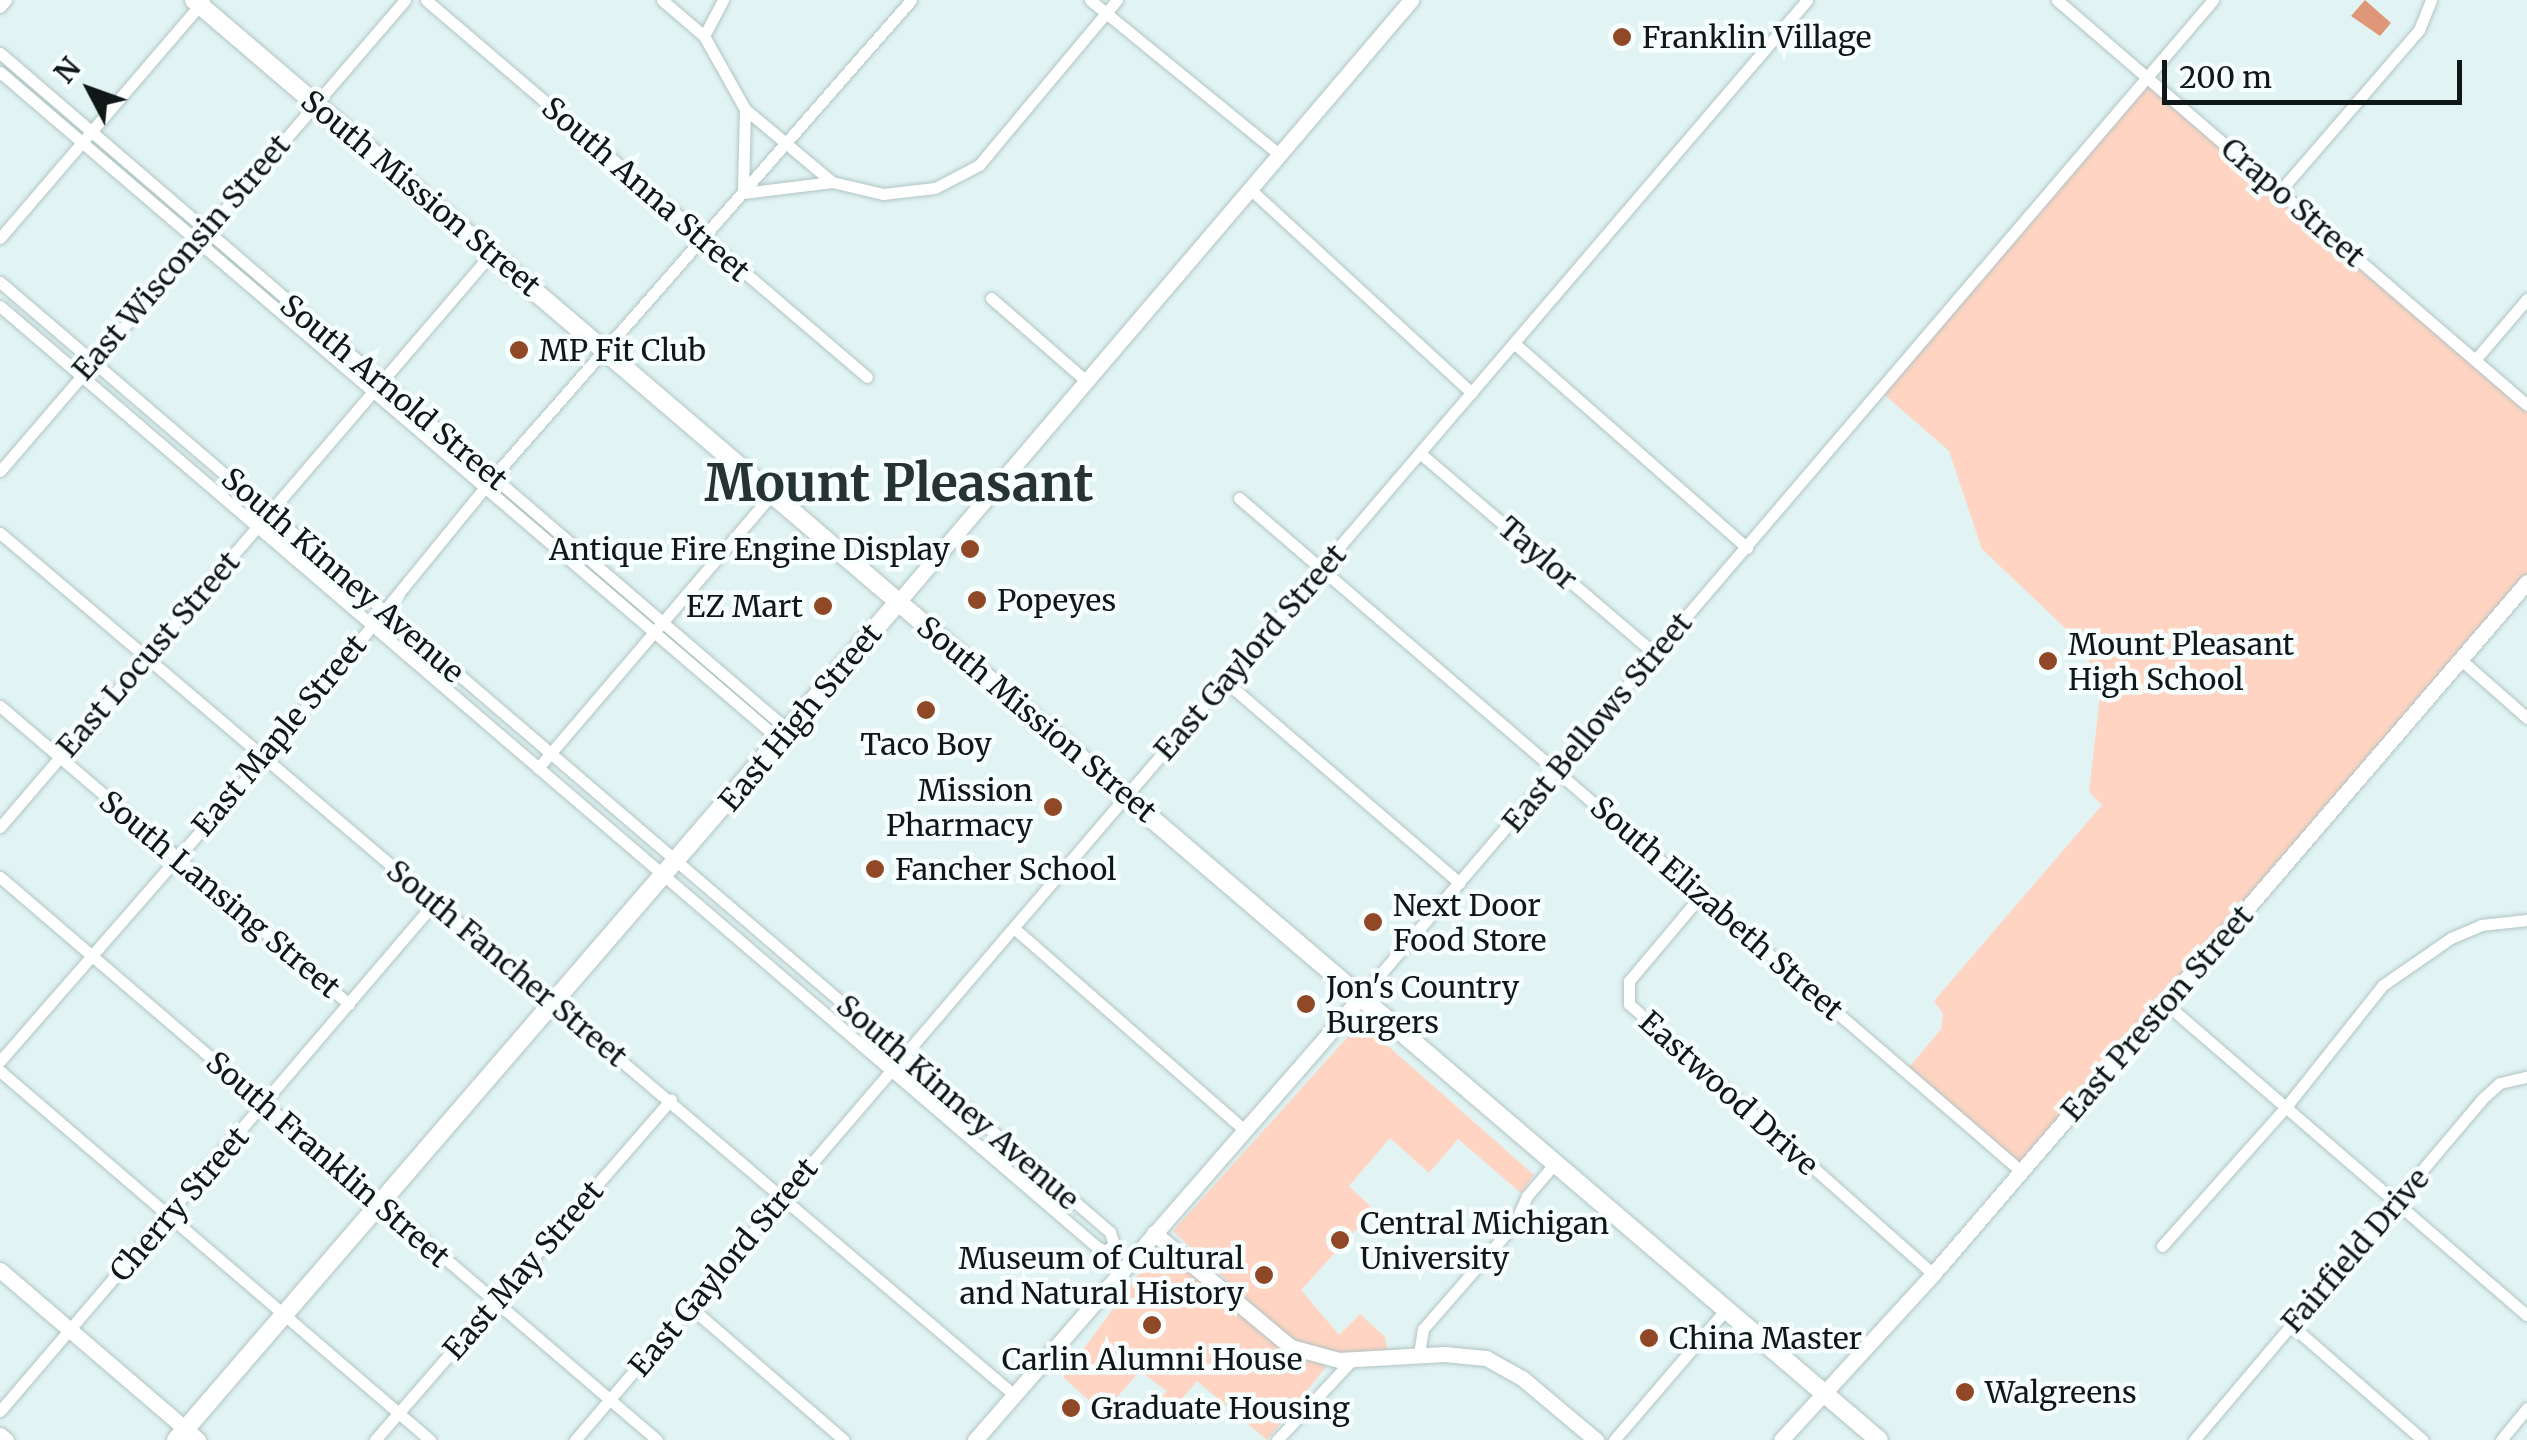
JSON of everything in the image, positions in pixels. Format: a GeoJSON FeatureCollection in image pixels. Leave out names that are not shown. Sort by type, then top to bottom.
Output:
{"type":"FeatureCollection","features":[{"type":"Feature","properties":{"kind":"main road","name":"South Mission Street"},"geometry":{"type":"LineString","coordinates":[[199,2],[1879,1440]]}},
{"type":"Feature","properties":{"kind":"main road","name":"East High Street"},"geometry":{"type":"LineString","coordinates":[[186,1436],[282,1314],[899,601]]}},
{"type":"Feature","properties":{"kind":"street"},"geometry":{"type":"LineString","coordinates":[[0,7],[6,0]]}},
{"type":"Feature","properties":{"kind":"street","name":"East Wisconsin Street"},"geometry":{"type":"LineString","coordinates":[[0,472],[78,375],[404,0]]}},
{"type":"Feature","properties":{"kind":"street","name":"South Anna Street"},"geometry":{"type":"LineString","coordinates":[[426,0],[867,377]]}},
{"type":"Feature","properties":{"kind":"street"},"geometry":{"type":"LineString","coordinates":[[662,0],[704,36],[745,109],[832,182]]}},
{"type":"Feature","properties":{"kind":"street"},"geometry":{"type":"LineString","coordinates":[[704,36],[723,0]]}},
{"type":"Feature","properties":{"kind":"street","name":"East Maple Street"},"geometry":{"type":"LineString","coordinates":[[0,1061],[264,757],[489,482],[911,0]]}},
{"type":"Feature","properties":{"kind":"street"},"geometry":{"type":"LineString","coordinates":[[1090,0],[1279,154]]}},
{"type":"Feature","properties":{"kind":"street"},"geometry":{"type":"LineString","coordinates":[[745,109],[744,194],[832,182],[908,193],[960,177],[979,164],[1117,0]]}},
{"type":"Feature","properties":{"kind":"street","name":"East High Street"},"geometry":{"type":"LineString","coordinates":[[899,601],[1084,379],[1411,0]]}},
{"type":"Feature","properties":{"kind":"street","name":"East Gaylord Street"},"geometry":{"type":"LineString","coordinates":[[575,1440],[1807,0]]}},
{"type":"Feature","properties":{"kind":"street","name":"Crapo Street"},"geometry":{"type":"LineString","coordinates":[[2057,0],[2527,405]]}},
{"type":"Feature","properties":{"kind":"street","name":"East Bellows Street"},"geometry":{"type":"LineString","coordinates":[[975,1440],[1460,883],[2213,0]]}},
{"type":"Feature","properties":{"kind":"street"},"geometry":{"type":"LineString","coordinates":[[2280,191],[2420,30],[2431,0]]}},
{"type":"Feature","properties":{"kind":"street"},"geometry":{"type":"LineString","coordinates":[[0,238],[199,2]]}},
{"type":"Feature","properties":{"kind":"street","name":"South Arnold Street"},"geometry":{"type":"LineString","coordinates":[[0,53],[85,136],[489,482],[662,622],[785,736]]}},
{"type":"Feature","properties":{"kind":"street","name":"South Arnold Street"},"geometry":{"type":"LineString","coordinates":[[0,72],[85,136]]}},
{"type":"Feature","properties":{"kind":"street"},"geometry":{"type":"LineString","coordinates":[[1250,189],[1472,394]]}},
{"type":"Feature","properties":{"kind":"street","name":"East Locust Street"},"geometry":{"type":"LineString","coordinates":[[0,828],[491,254]]}},
{"type":"Feature","properties":{"kind":"street","name":"South Kinney Avenue"},"geometry":{"type":"LineString","coordinates":[[0,282],[550,754],[671,869],[892,1070],[1096,1248],[1105,1251],[1114,1244],[1110,1232],[905,1056],[671,869],[538,768],[0,306]]}},
{"type":"Feature","properties":{"kind":"street"},"geometry":{"type":"LineString","coordinates":[[990,298],[1084,379]]}},
{"type":"Feature","properties":{"kind":"street"},"geometry":{"type":"LineString","coordinates":[[2475,360],[2527,299]]}},
{"type":"Feature","properties":{"kind":"street"},"geometry":{"type":"LineString","coordinates":[[1515,344],[1747,548]]}},
{"type":"Feature","properties":{"kind":"street","name":"Taylor"},"geometry":{"type":"LineString","coordinates":[[1422,454],[1654,653]]}},
{"type":"Feature","properties":{"kind":"street","name":"South Arnold Street"},"geometry":{"type":"LineString","coordinates":[[489,482],[653,632],[785,736]]}},
{"type":"Feature","properties":{"kind":"street"},"geometry":{"type":"LineString","coordinates":[[538,768],[774,492]]}},
{"type":"Feature","properties":{"kind":"street","name":"South Elizabeth Street"},"geometry":{"type":"LineString","coordinates":[[1239,498],[2021,1171]]}},
{"type":"Feature","properties":{"kind":"street","name":"South Fancher Street"},"geometry":{"type":"LineString","coordinates":[[0,533],[1012,1394]]}},
{"type":"Feature","properties":{"kind":"street","name":"East Preston Street"},"geometry":{"type":"LineString","coordinates":[[1781,1440],[1932,1274],[2527,582]]}},
{"type":"Feature","properties":{"kind":"street"},"geometry":{"type":"LineString","coordinates":[[2460,659],[2527,718]]}},
{"type":"Feature","properties":{"kind":"street"},"geometry":{"type":"LineString","coordinates":[[1226,682],[1460,883]]}},
{"type":"Feature","properties":{"kind":"street","name":"South Lansing Street"},"geometry":{"type":"LineString","coordinates":[[0,706],[349,1004]]}},
{"type":"Feature","properties":{"kind":"street","name":"South Franklin Street"},"geometry":{"type":"LineString","coordinates":[[0,877],[657,1440]]}},
{"type":"Feature","properties":{"kind":"street","name":"Eastwood Drive"},"geometry":{"type":"LineString","coordinates":[[1702,893],[1629,981],[1628,1004],[1932,1274]]}},
{"type":"Feature","properties":{"kind":"street","name":"Cherry Street"},"geometry":{"type":"LineString","coordinates":[[0,1412],[434,903]]}},
{"type":"Feature","properties":{"kind":"street"},"geometry":{"type":"LineString","coordinates":[[2162,1246],[2285,1108],[2383,985],[2418,956],[2481,925],[2527,920]]}},
{"type":"Feature","properties":{"kind":"street"},"geometry":{"type":"LineString","coordinates":[[1015,929],[1244,1130]]}},
{"type":"Feature","properties":{"kind":"street"},"geometry":{"type":"LineString","coordinates":[[2165,1003],[2527,1315]]}},
{"type":"Feature","properties":{"kind":"street"},"geometry":{"type":"LineString","coordinates":[[0,1071],[430,1440]]}},
{"type":"Feature","properties":{"kind":"street","name":"Fairfield Drive"},"geometry":{"type":"LineString","coordinates":[[2194,1440],[2399,1202],[2482,1099],[2500,1083],[2527,1077]]}},
{"type":"Feature","properties":{"kind":"street","name":"East May Street"},"geometry":{"type":"LineString","coordinates":[[376,1440],[671,1100]]}},
{"type":"Feature","properties":{"kind":"street"},"geometry":{"type":"LineString","coordinates":[[1418,1354],[1423,1329],[1515,1223],[1527,1196],[1556,1162]]}},
{"type":"Feature","properties":{"kind":"street"},"geometry":{"type":"LineString","coordinates":[[1154,1233],[1276,1339],[1326,1358],[1465,1354],[1505,1366],[1596,1440]]}},
{"type":"Feature","properties":{"kind":"street"},"geometry":{"type":"LineString","coordinates":[[0,1270],[186,1436]]}},
{"type":"Feature","properties":{"kind":"street"},"geometry":{"type":"LineString","coordinates":[[688,1305],[844,1440]]}},
{"type":"Feature","properties":{"kind":"street"},"geometry":{"type":"LineString","coordinates":[[1614,1440],[1727,1308]]}},
{"type":"Feature","properties":{"kind":"street"},"geometry":{"type":"LineString","coordinates":[[2291,1325],[2423,1440]]}},
{"type":"Feature","properties":{"kind":"street"},"geometry":{"type":"LineString","coordinates":[[1277,1440],[1352,1360]]}},
{"type":"Feature","properties":{"kind":"street"},"geometry":{"type":"LineString","coordinates":[[2501,1440],[2527,1408]]}},
{"type":"Feature","properties":{"kind":"street"},"geometry":{"type":"LineString","coordinates":[[0,1434],[6,1440]]}},
{"type":"Feature","properties":{"kind":"shaded area"},"geometry":{"type":"Polygon","coordinates":[[[2365,0],[2391,23],[2380,36],[2351,16],[2365,0]]]}},
{"type":"Feature","properties":{"kind":"shaded area","name":"Mount Pleasant High School"},"geometry":{"type":"Polygon","coordinates":[[[2148,76],[2527,405],[2527,582],[2021,1171],[1906,1071],[1941,1029],[1943,1014],[1934,1001],[2102,805],[2089,792],[2100,696],[2085,647],[1982,549],[1949,451],[1879,390],[2148,76]]]}},
{"type":"Feature","properties":{"kind":"shaded area"},"geometry":{"type":"Polygon","coordinates":[[[1361,1022],[1534,1175],[1521,1193],[1458,1139],[1429,1173],[1390,1138],[1349,1186],[1374,1210],[1301,1290],[1339,1335],[1360,1314],[1385,1337],[1387,1350],[1345,1355],[1292,1341],[1173,1231],[1361,1022]]]}},
{"type":"Feature","properties":{"kind":"shaded area"},"geometry":{"type":"Polygon","coordinates":[[[1163,1241],[1261,1327],[1326,1367],[1267,1440],[1197,1381],[1176,1406],[1154,1407],[1167,1391],[1140,1371],[1103,1413],[1063,1377],[1163,1241]]]}},
{"type":"Feature","properties":{"kind":"place","name":"Franklin Village"},"geometry":{"type":"Point","coordinates":[1622,37]}},
{"type":"Feature","properties":{"kind":"place","name":"MP Fit Club"},"geometry":{"type":"Point","coordinates":[519,350]}},
{"type":"Feature","properties":{"kind":"place","name":"Antique Fire Engine Display"},"geometry":{"type":"Point","coordinates":[970,549]}},
{"type":"Feature","properties":{"kind":"place","name":"Popeyes"},"geometry":{"type":"Point","coordinates":[977,600]}},
{"type":"Feature","properties":{"kind":"place","name":"EZ Mart"},"geometry":{"type":"Point","coordinates":[823,606]}},
{"type":"Feature","properties":{"kind":"place","name":"Mount Pleasant High School"},"geometry":{"type":"Point","coordinates":[2048,661]}},
{"type":"Feature","properties":{"kind":"place","name":"Taco Boy"},"geometry":{"type":"Point","coordinates":[926,710]}},
{"type":"Feature","properties":{"kind":"place","name":"Mission Pharmacy"},"geometry":{"type":"Point","coordinates":[1053,807]}},
{"type":"Feature","properties":{"kind":"place","name":"Fancher School"},"geometry":{"type":"Point","coordinates":[875,869]}},
{"type":"Feature","properties":{"kind":"place","name":"Next Door Food Store"},"geometry":{"type":"Point","coordinates":[1373,922]}},
{"type":"Feature","properties":{"kind":"place","name":"Jon's Country Burgers"},"geometry":{"type":"Point","coordinates":[1306,1004]}},
{"type":"Feature","properties":{"kind":"place","name":"Central Michigan University"},"geometry":{"type":"Point","coordinates":[1340,1240]}},
{"type":"Feature","properties":{"kind":"place","name":"Museum of Cultural and Natural History"},"geometry":{"type":"Point","coordinates":[1264,1275]}},
{"type":"Feature","properties":{"kind":"place","name":"Carlin Alumni House"},"geometry":{"type":"Point","coordinates":[1152,1325]}},
{"type":"Feature","properties":{"kind":"place","name":"China Master"},"geometry":{"type":"Point","coordinates":[1649,1338]}},
{"type":"Feature","properties":{"kind":"place","name":"Walgreens"},"geometry":{"type":"Point","coordinates":[1965,1392]}},
{"type":"Feature","properties":{"kind":"place","name":"Graduate Housing"},"geometry":{"type":"Point","coordinates":[1071,1408]}},
{"type":"Feature","properties":{"kind":"district","name":"Mount Pleasant"},"geometry":{"type":"Point","coordinates":[899,484]}}]}
